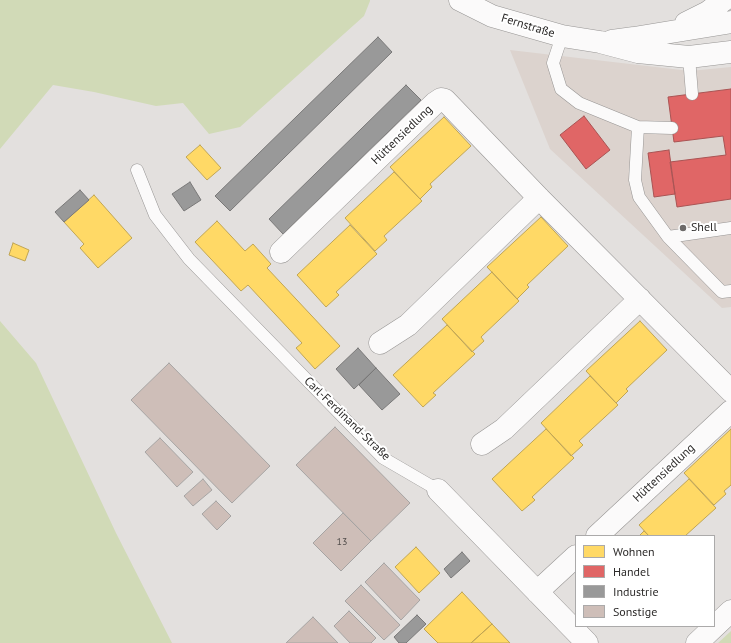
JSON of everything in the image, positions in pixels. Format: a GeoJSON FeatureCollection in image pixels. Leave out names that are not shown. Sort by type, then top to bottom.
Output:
{"type":"FeatureCollection","features":[{"type":"Feature","properties":{"kind":"street","name":"Fernstraße"},"geometry":{"type":"LineString","coordinates":[[460,0],[492,16],[562,36],[600,42],[638,52],[689,57],[731,52]]}},
{"type":"Feature","properties":{"kind":"street"},"geometry":{"type":"LineString","coordinates":[[667,33],[708,12],[724,0]]}},
{"type":"Feature","properties":{"kind":"street","name":"Fernstraße"},"geometry":{"type":"LineString","coordinates":[[600,42],[667,33],[731,22]]}},
{"type":"Feature","properties":{"kind":"street","name":"Hüttensiedlung"},"geometry":{"type":"LineString","coordinates":[[281,252],[435,103],[445,100],[539,198],[731,391]]}},
{"type":"Feature","properties":{"kind":"street"},"geometry":{"type":"LineString","coordinates":[[380,343],[408,325],[539,198]]}},
{"type":"Feature","properties":{"kind":"street"},"geometry":{"type":"LineString","coordinates":[[482,444],[504,429],[640,299]]}},
{"type":"Feature","properties":{"kind":"street","name":"Hüttensiedlung"},"geometry":{"type":"LineString","coordinates":[[598,535],[731,411]]}},
{"type":"Feature","properties":{"kind":"street","name":"Carl-Ferdinand-Straße"},"geometry":{"type":"LineString","coordinates":[[438,490],[588,643]]}},
{"type":"Feature","properties":{"kind":"street"},"geometry":{"type":"LineString","coordinates":[[537,592],[575,557]]}},
{"type":"Feature","properties":{"kind":"street"},"geometry":{"type":"LineString","coordinates":[[715,626],[731,611]]}},
{"type":"Feature","properties":{"kind":"street"},"geometry":{"type":"LineString","coordinates":[[697,643],[714,627]]}},
{"type":"Feature","properties":{"kind":"lane"},"geometry":{"type":"LineString","coordinates":[[562,36],[553,63],[561,89],[578,103],[638,127],[672,128]]}},
{"type":"Feature","properties":{"kind":"lane"},"geometry":{"type":"LineString","coordinates":[[689,57],[692,94]]}},
{"type":"Feature","properties":{"kind":"lane"},"geometry":{"type":"LineString","coordinates":[[638,127],[635,180],[639,197],[668,236],[722,292],[731,291]]}},
{"type":"Feature","properties":{"kind":"lane","name":"Carl-Ferdinand-Straße"},"geometry":{"type":"LineString","coordinates":[[138,170],[155,215],[189,260],[383,458],[438,490]]}},
{"type":"Feature","properties":{"kind":"lane"},"geometry":{"type":"LineString","coordinates":[[668,236],[731,228]]}},
{"type":"Feature","properties":{"kind":"shaded area","name":"Shell"},"geometry":{"type":"Polygon","coordinates":[[[510,50],[690,71],[731,67],[731,307],[722,308],[550,149],[510,50]]]}},
{"type":"Feature","properties":{"kind":"green space"},"geometry":{"type":"Polygon","coordinates":[[[0,0],[370,1],[364,16],[240,127],[209,134],[183,103],[156,106],[94,92],[53,85],[0,149],[0,0]]]}},
{"type":"Feature","properties":{"kind":"green space"},"geometry":{"type":"Polygon","coordinates":[[[0,321],[36,363],[116,533],[172,643],[0,643],[0,321]]]}},
{"type":"Feature","properties":{"kind":"green space"},"geometry":{"type":"Polygon","coordinates":[[[731,631],[731,643],[718,643],[731,631]]]}},
{"type":"Feature","properties":{"kind":"building: Wohnen"},"geometry":{"type":"Polygon","coordinates":[[[444,117],[471,146],[430,184],[432,187],[420,199],[390,167],[444,117]]]}},
{"type":"Feature","properties":{"kind":"building: Wohnen"},"geometry":{"type":"Polygon","coordinates":[[[200,145],[221,168],[207,180],[186,157],[200,145]]]}},
{"type":"Feature","properties":{"kind":"building: Wohnen"},"geometry":{"type":"Polygon","coordinates":[[[394,172],[422,201],[384,236],[387,240],[375,251],[345,218],[394,172]]]}},
{"type":"Feature","properties":{"kind":"building: Wohnen"},"geometry":{"type":"Polygon","coordinates":[[[94,195],[132,238],[98,268],[80,248],[84,244],[64,222],[94,195]]]}},
{"type":"Feature","properties":{"kind":"building: Wohnen"},"geometry":{"type":"Polygon","coordinates":[[[541,217],[568,246],[527,285],[529,287],[517,299],[487,267],[541,217]]]}},
{"type":"Feature","properties":{"kind":"building: Wohnen"},"geometry":{"type":"Polygon","coordinates":[[[217,221],[245,251],[253,244],[271,264],[267,268],[340,346],[315,369],[296,348],[302,343],[248,285],[241,291],[195,242],[217,221]]]}},
{"type":"Feature","properties":{"kind":"building: Wohnen"},"geometry":{"type":"Polygon","coordinates":[[[350,225],[377,254],[336,292],[339,295],[326,307],[297,275],[350,225]]]}},
{"type":"Feature","properties":{"kind":"building: Wohnen"},"geometry":{"type":"Polygon","coordinates":[[[13,243],[29,250],[25,261],[9,255],[13,243]]]}},
{"type":"Feature","properties":{"kind":"building: Wohnen"},"geometry":{"type":"Polygon","coordinates":[[[492,272],[519,301],[481,337],[484,341],[472,352],[442,319],[492,272]]]}},
{"type":"Feature","properties":{"kind":"building: Wohnen"},"geometry":{"type":"Polygon","coordinates":[[[640,321],[667,350],[626,389],[628,391],[616,403],[586,371],[640,321]]]}},
{"type":"Feature","properties":{"kind":"building: Wohnen"},"geometry":{"type":"Polygon","coordinates":[[[447,325],[475,354],[433,393],[436,395],[423,407],[393,375],[447,325]]]}},
{"type":"Feature","properties":{"kind":"building: Wohnen"},"geometry":{"type":"Polygon","coordinates":[[[590,376],[618,405],[579,441],[583,445],[571,456],[541,423],[590,376]]]}},
{"type":"Feature","properties":{"kind":"building: Wohnen"},"geometry":{"type":"Polygon","coordinates":[[[546,429],[574,458],[532,497],[535,500],[522,511],[492,479],[546,429]]]}},
{"type":"Feature","properties":{"kind":"building: Wohnen"},"geometry":{"type":"Polygon","coordinates":[[[731,429],[731,485],[724,491],[726,494],[714,505],[684,473],[731,429]]]}},
{"type":"Feature","properties":{"kind":"building: Wohnen"},"geometry":{"type":"Polygon","coordinates":[[[689,479],[716,508],[686,535],[648,535],[639,525],[689,479]]]}},
{"type":"Feature","properties":{"kind":"building: Wohnen"},"geometry":{"type":"Polygon","coordinates":[[[644,531],[648,535],[640,535],[644,531]]]}},
{"type":"Feature","properties":{"kind":"building: Wohnen"},"geometry":{"type":"Polygon","coordinates":[[[416,547],[440,573],[419,593],[395,567],[416,547]]]}},
{"type":"Feature","properties":{"kind":"building: Wohnen"},"geometry":{"type":"Polygon","coordinates":[[[462,592],[492,624],[471,643],[438,643],[424,629],[462,592]]]}},
{"type":"Feature","properties":{"kind":"building: Wohnen"},"geometry":{"type":"Polygon","coordinates":[[[492,624],[510,643],[471,643],[492,624]]]}},
{"type":"Feature","properties":{"kind":"building: Handel"},"geometry":{"type":"Polygon","coordinates":[[[731,89],[731,199],[677,207],[670,162],[726,155],[723,136],[674,142],[668,97],[731,89]]]}},
{"type":"Feature","properties":{"kind":"building: Handel"},"geometry":{"type":"Polygon","coordinates":[[[584,116],[610,150],[586,169],[560,135],[584,116]]]}},
{"type":"Feature","properties":{"kind":"building: Handel"},"geometry":{"type":"Polygon","coordinates":[[[669,150],[675,194],[654,197],[648,153],[669,150]]]}},
{"type":"Feature","properties":{"kind":"building: Industrie"},"geometry":{"type":"Polygon","coordinates":[[[378,37],[392,52],[230,211],[215,196],[378,37]]]}},
{"type":"Feature","properties":{"kind":"building: Industrie"},"geometry":{"type":"Polygon","coordinates":[[[406,85],[421,100],[283,234],[269,219],[406,85]]]}},
{"type":"Feature","properties":{"kind":"building: Industrie"},"geometry":{"type":"Polygon","coordinates":[[[190,182],[201,200],[184,211],[172,194],[190,182]]]}},
{"type":"Feature","properties":{"kind":"building: Industrie"},"geometry":{"type":"Polygon","coordinates":[[[80,190],[89,200],[64,222],[55,212],[80,190]]]}},
{"type":"Feature","properties":{"kind":"building: Industrie"},"geometry":{"type":"Polygon","coordinates":[[[358,348],[376,368],[354,389],[336,369],[358,348]]]}},
{"type":"Feature","properties":{"kind":"building: Industrie"},"geometry":{"type":"Polygon","coordinates":[[[376,368],[400,394],[382,410],[359,385],[376,368]]]}},
{"type":"Feature","properties":{"kind":"building: Industrie"},"geometry":{"type":"Polygon","coordinates":[[[462,552],[470,561],[451,578],[444,569],[462,552]]]}},
{"type":"Feature","properties":{"kind":"building: Industrie"},"geometry":{"type":"Polygon","coordinates":[[[417,615],[426,624],[406,643],[399,643],[394,637],[417,615]]]}},
{"type":"Feature","properties":{"kind":"building: Sonstige"},"geometry":{"type":"Polygon","coordinates":[[[169,363],[270,466],[232,503],[131,400],[169,363]]]}},
{"type":"Feature","properties":{"kind":"building: Sonstige"},"geometry":{"type":"Polygon","coordinates":[[[335,427],[410,503],[371,541],[296,465],[335,427]]]}},
{"type":"Feature","properties":{"kind":"building: Sonstige"},"geometry":{"type":"Polygon","coordinates":[[[160,438],[193,472],[177,487],[145,452],[160,438]]]}},
{"type":"Feature","properties":{"kind":"building: Sonstige"},"geometry":{"type":"Polygon","coordinates":[[[203,479],[212,490],[193,506],[184,496],[203,479]]]}},
{"type":"Feature","properties":{"kind":"building: Sonstige"},"geometry":{"type":"Polygon","coordinates":[[[216,501],[231,516],[217,530],[202,514],[216,501]]]}},
{"type":"Feature","properties":{"kind":"building: Sonstige"},"geometry":{"type":"Polygon","coordinates":[[[343,513],[371,541],[341,571],[313,543],[343,513]]]}},
{"type":"Feature","properties":{"kind":"building: Sonstige"},"geometry":{"type":"Polygon","coordinates":[[[384,563],[420,600],[401,620],[365,582],[384,563]]]}},
{"type":"Feature","properties":{"kind":"building: Sonstige"},"geometry":{"type":"Polygon","coordinates":[[[361,585],[400,625],[384,640],[345,601],[361,585]]]}},
{"type":"Feature","properties":{"kind":"building: Sonstige"},"geometry":{"type":"Polygon","coordinates":[[[349,611],[376,638],[371,643],[350,643],[334,626],[349,611]]]}},
{"type":"Feature","properties":{"kind":"building: Sonstige"},"geometry":{"type":"Polygon","coordinates":[[[313,617],[338,643],[286,643],[313,617]]]}},
{"type":"Feature","properties":{"kind":"place","name":"Shell"},"geometry":{"type":"Point","coordinates":[683,228]}}]}
